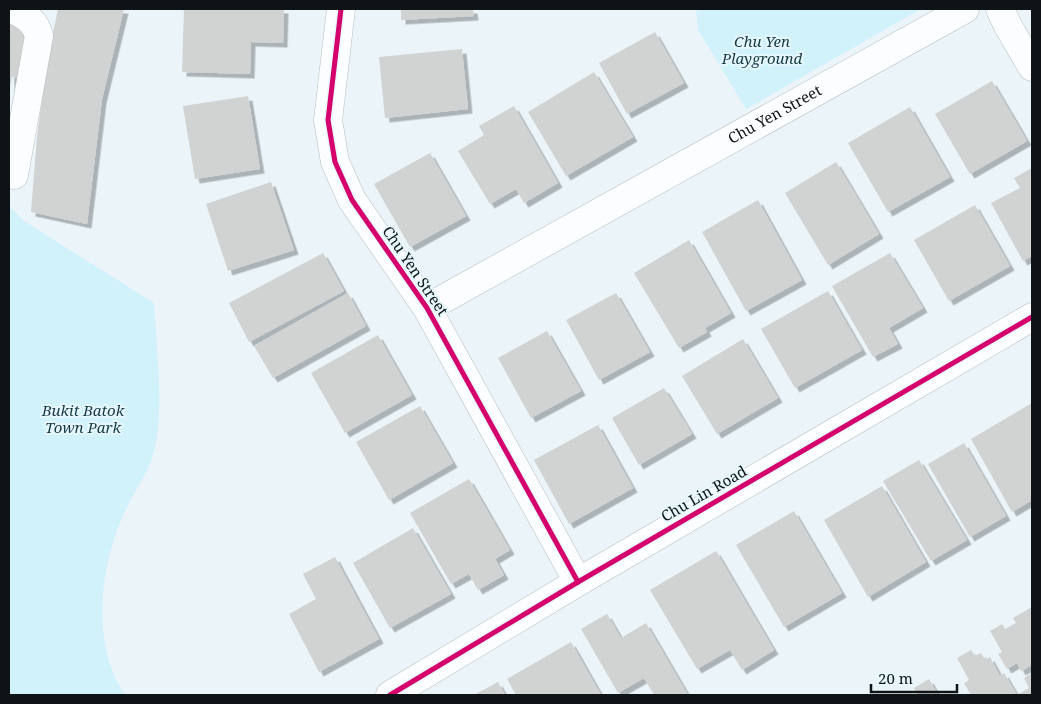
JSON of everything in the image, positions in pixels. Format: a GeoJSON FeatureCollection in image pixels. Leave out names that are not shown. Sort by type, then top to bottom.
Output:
{"type":"FeatureCollection","features":[{"type":"Feature","properties":{"kind":"street"},"geometry":{"type":"LineString","coordinates":[[12,9],[30,19],[37,28],[39,36],[14,175]]}},
{"type":"Feature","properties":{"kind":"street","name":"Chu Yen Street"},"geometry":{"type":"LineString","coordinates":[[341,9],[328,120],[335,162],[352,200],[427,308],[578,582]]}},
{"type":"Feature","properties":{"kind":"street","name":"Chu Yen Street"},"geometry":{"type":"LineString","coordinates":[[427,308],[965,9]]}},
{"type":"Feature","properties":{"kind":"street"},"geometry":{"type":"LineString","coordinates":[[1000,9],[1032,67]]}},
{"type":"Feature","properties":{"kind":"street","name":"Chu Lin Road"},"geometry":{"type":"LineString","coordinates":[[390,695],[578,582],[1032,317]]}},
{"type":"Feature","properties":{"kind":"green space","name":"Chu Yen Playground"},"geometry":{"type":"Polygon","coordinates":[[[696,9],[921,9],[746,109],[698,30],[696,9]]]}},
{"type":"Feature","properties":{"kind":"green space","name":"Bukit Batok Town Park"},"geometry":{"type":"Polygon","coordinates":[[[9,206],[24,221],[154,303],[159,397],[157,434],[149,466],[117,530],[105,578],[103,603],[103,628],[107,652],[114,675],[125,695],[9,695],[9,206]]]}},
{"type":"Feature","properties":{"kind":"building"},"geometry":{"type":"Polygon","coordinates":[[[58,9],[124,9],[102,99],[87,224],[31,212],[37,137],[47,62],[58,9]]]}},
{"type":"Feature","properties":{"kind":"building"},"geometry":{"type":"Polygon","coordinates":[[[184,9],[284,9],[283,43],[251,42],[250,74],[182,72],[184,9]]]}},
{"type":"Feature","properties":{"kind":"building"},"geometry":{"type":"Polygon","coordinates":[[[401,9],[473,9],[474,16],[401,20],[401,9]]]}},
{"type":"Feature","properties":{"kind":"building"},"geometry":{"type":"Polygon","coordinates":[[[9,24],[36,29],[19,78],[12,77],[10,88],[9,24]]]}},
{"type":"Feature","properties":{"kind":"building"},"geometry":{"type":"Polygon","coordinates":[[[655,32],[684,83],[627,114],[599,63],[655,32]]]}},
{"type":"Feature","properties":{"kind":"building"},"geometry":{"type":"Polygon","coordinates":[[[462,49],[468,109],[385,118],[379,57],[462,49]]]}},
{"type":"Feature","properties":{"kind":"building"},"geometry":{"type":"Polygon","coordinates":[[[594,72],[633,137],[566,176],[528,112],[594,72]]]}},
{"type":"Feature","properties":{"kind":"building"},"geometry":{"type":"Polygon","coordinates":[[[992,81],[1027,141],[970,174],[935,114],[992,81]]]}},
{"type":"Feature","properties":{"kind":"building"},"geometry":{"type":"Polygon","coordinates":[[[248,96],[260,169],[195,179],[183,106],[248,96]]]}},
{"type":"Feature","properties":{"kind":"building"},"geometry":{"type":"Polygon","coordinates":[[[514,106],[558,183],[524,203],[516,189],[490,204],[458,151],[484,135],[479,126],[514,106]]]}},
{"type":"Feature","properties":{"kind":"building"},"geometry":{"type":"Polygon","coordinates":[[[910,107],[950,177],[888,212],[848,143],[910,107]]]}},
{"type":"Feature","properties":{"kind":"building"},"geometry":{"type":"Polygon","coordinates":[[[430,153],[466,216],[410,247],[374,184],[430,153]]]}},
{"type":"Feature","properties":{"kind":"building"},"geometry":{"type":"Polygon","coordinates":[[[836,162],[879,234],[828,265],[785,193],[836,162]]]}},
{"type":"Feature","properties":{"kind":"building"},"geometry":{"type":"Polygon","coordinates":[[[1032,168],[1032,256],[1023,261],[991,203],[1020,188],[1014,178],[1032,168]]]}},
{"type":"Feature","properties":{"kind":"building"},"geometry":{"type":"Polygon","coordinates":[[[271,182],[294,250],[228,271],[206,204],[271,182]]]}},
{"type":"Feature","properties":{"kind":"building"},"geometry":{"type":"Polygon","coordinates":[[[758,200],[802,280],[746,311],[702,232],[758,200]]]}},
{"type":"Feature","properties":{"kind":"building"},"geometry":{"type":"Polygon","coordinates":[[[975,205],[1010,266],[949,301],[914,240],[975,205]]]}},
{"type":"Feature","properties":{"kind":"building"},"geometry":{"type":"Polygon","coordinates":[[[689,240],[731,313],[705,328],[707,332],[679,348],[634,273],[689,240]]]}},
{"type":"Feature","properties":{"kind":"building"},"geometry":{"type":"Polygon","coordinates":[[[323,253],[344,291],[249,342],[229,303],[323,253]]]}},
{"type":"Feature","properties":{"kind":"building"},"geometry":{"type":"Polygon","coordinates":[[[890,253],[923,308],[889,328],[898,344],[873,357],[832,286],[890,253]]]}},
{"type":"Feature","properties":{"kind":"building"},"geometry":{"type":"Polygon","coordinates":[[[828,291],[862,350],[795,388],[761,329],[828,291]]]}},
{"type":"Feature","properties":{"kind":"building"},"geometry":{"type":"Polygon","coordinates":[[[348,293],[366,326],[273,378],[254,346],[348,293]]]}},
{"type":"Feature","properties":{"kind":"building"},"geometry":{"type":"Polygon","coordinates":[[[616,293],[650,352],[599,380],[566,320],[616,293]]]}},
{"type":"Feature","properties":{"kind":"building"},"geometry":{"type":"Polygon","coordinates":[[[547,331],[581,391],[531,418],[498,358],[547,331]]]}},
{"type":"Feature","properties":{"kind":"building"},"geometry":{"type":"Polygon","coordinates":[[[378,335],[412,395],[345,433],[311,373],[378,335]]]}},
{"type":"Feature","properties":{"kind":"building"},"geometry":{"type":"Polygon","coordinates":[[[743,339],[778,398],[717,434],[682,376],[743,339]]]}},
{"type":"Feature","properties":{"kind":"building"},"geometry":{"type":"Polygon","coordinates":[[[664,388],[692,434],[639,465],[612,418],[664,388]]]}},
{"type":"Feature","properties":{"kind":"building"},"geometry":{"type":"Polygon","coordinates":[[[1032,403],[1032,500],[1012,512],[971,439],[1032,403]]]}},
{"type":"Feature","properties":{"kind":"building"},"geometry":{"type":"Polygon","coordinates":[[[420,406],[453,463],[389,500],[356,442],[420,406]]]}},
{"type":"Feature","properties":{"kind":"building"},"geometry":{"type":"Polygon","coordinates":[[[598,425],[633,488],[569,524],[534,460],[598,425]]]}},
{"type":"Feature","properties":{"kind":"building"},"geometry":{"type":"Polygon","coordinates":[[[964,443],[1006,516],[970,537],[928,464],[964,443]]]}},
{"type":"Feature","properties":{"kind":"building"},"geometry":{"type":"Polygon","coordinates":[[[919,460],[967,540],[931,561],[883,481],[919,460]]]}},
{"type":"Feature","properties":{"kind":"building"},"geometry":{"type":"Polygon","coordinates":[[[469,479],[510,550],[495,559],[504,575],[478,590],[469,574],[451,584],[410,513],[469,479]]]}},
{"type":"Feature","properties":{"kind":"building"},"geometry":{"type":"Polygon","coordinates":[[[882,486],[926,562],[868,597],[824,520],[882,486]]]}},
{"type":"Feature","properties":{"kind":"building"},"geometry":{"type":"Polygon","coordinates":[[[794,511],[842,593],[784,627],[736,545],[794,511]]]}},
{"type":"Feature","properties":{"kind":"building"},"geometry":{"type":"Polygon","coordinates":[[[413,528],[451,594],[390,628],[353,563],[413,528]]]}},
{"type":"Feature","properties":{"kind":"building"},"geometry":{"type":"Polygon","coordinates":[[[716,551],[774,650],[742,670],[730,650],[697,669],[650,590],[716,551]]]}},
{"type":"Feature","properties":{"kind":"building"},"geometry":{"type":"Polygon","coordinates":[[[335,557],[379,639],[319,672],[289,614],[316,599],[303,574],[335,557]]]}},
{"type":"Feature","properties":{"kind":"building"},"geometry":{"type":"Polygon","coordinates":[[[1032,607],[1032,665],[1021,671],[1017,663],[1007,669],[998,654],[1002,652],[990,631],[1002,624],[1005,629],[1016,623],[1013,618],[1032,607]]]}},
{"type":"Feature","properties":{"kind":"building"},"geometry":{"type":"Polygon","coordinates":[[[607,614],[621,638],[646,623],[688,695],[654,695],[644,678],[618,693],[581,629],[607,614]]]}},
{"type":"Feature","properties":{"kind":"building"},"geometry":{"type":"Polygon","coordinates":[[[571,642],[601,695],[516,695],[507,679],[571,642]]]}},
{"type":"Feature","properties":{"kind":"building"},"geometry":{"type":"Polygon","coordinates":[[[971,650],[975,656],[981,653],[985,660],[990,657],[1000,676],[1004,673],[1017,695],[971,695],[964,683],[969,680],[957,658],[971,650]]]}},
{"type":"Feature","properties":{"kind":"building"},"geometry":{"type":"Polygon","coordinates":[[[1032,673],[1032,695],[1017,695],[1029,688],[1024,678],[1032,673]]]}},
{"type":"Feature","properties":{"kind":"building"},"geometry":{"type":"Polygon","coordinates":[[[929,679],[938,695],[918,695],[914,688],[929,679]]]}},
{"type":"Feature","properties":{"kind":"building"},"geometry":{"type":"Polygon","coordinates":[[[498,682],[505,695],[474,695],[498,682]]]}},
{"type":"Feature","properties":{"kind":"cycle path"},"geometry":{"type":"LineString","coordinates":[[341,9],[328,120],[335,162],[352,200],[427,308],[578,582]]}},
{"type":"Feature","properties":{"kind":"cycle path"},"geometry":{"type":"LineString","coordinates":[[390,695],[578,582],[1032,317]]}}]}
